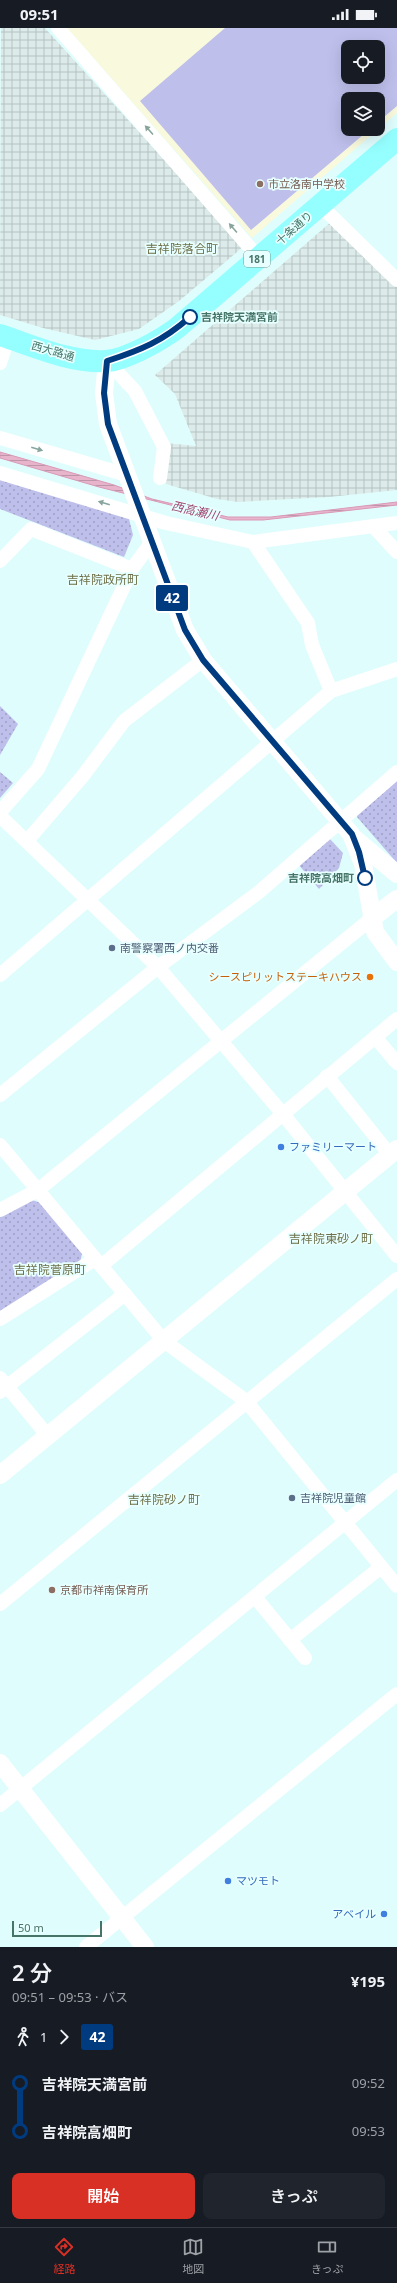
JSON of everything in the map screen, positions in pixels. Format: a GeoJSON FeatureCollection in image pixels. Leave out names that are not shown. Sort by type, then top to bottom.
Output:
{"type":"FeatureCollection","features":[{"type":"Feature","properties":{"kind":"main road","name":"十条通り"},"geometry":{"type":"LineString","coordinates":[[107,361],[148,347],[163,339],[397,139]]}},
{"type":"Feature","properties":{"kind":"main road","name":"西大路通"},"geometry":{"type":"LineString","coordinates":[[4,336],[77,359],[107,361]]}},
{"type":"Feature","properties":{"kind":"street"},"geometry":{"type":"LineString","coordinates":[[58,28],[259,258]]}},
{"type":"Feature","properties":{"kind":"street"},"geometry":{"type":"LineString","coordinates":[[320,205],[397,280]]}},
{"type":"Feature","properties":{"kind":"street"},"geometry":{"type":"LineString","coordinates":[[0,362],[4,336]]}},
{"type":"Feature","properties":{"kind":"street"},"geometry":{"type":"LineString","coordinates":[[107,361],[104,393],[108,424],[151,543],[185,630],[203,660],[274,741],[341,821],[354,840],[363,864],[371,919],[378,937],[397,962]]}},
{"type":"Feature","properties":{"kind":"street"},"geometry":{"type":"LineString","coordinates":[[107,361],[135,391],[164,447],[160,478]]}},
{"type":"Feature","properties":{"kind":"street"},"geometry":{"type":"LineString","coordinates":[[0,438],[127,477]]}},
{"type":"Feature","properties":{"kind":"street"},"geometry":{"type":"LineString","coordinates":[[0,473],[140,512],[166,523],[253,542],[397,524]]}},
{"type":"Feature","properties":{"kind":"street"},"geometry":{"type":"LineString","coordinates":[[373,526],[397,552]]}},
{"type":"Feature","properties":{"kind":"street"},"geometry":{"type":"LineString","coordinates":[[0,561],[31,530],[132,569]]}},
{"type":"Feature","properties":{"kind":"street"},"geometry":{"type":"LineString","coordinates":[[253,542],[308,623],[312,645],[331,691]]}},
{"type":"Feature","properties":{"kind":"street"},"geometry":{"type":"LineString","coordinates":[[0,812],[38,769],[132,569],[151,543]]}},
{"type":"Feature","properties":{"kind":"street"},"geometry":{"type":"LineString","coordinates":[[27,841],[82,777],[124,721],[203,660]]}},
{"type":"Feature","properties":{"kind":"street"},"geometry":{"type":"LineString","coordinates":[[0,975],[331,691],[397,669]]}},
{"type":"Feature","properties":{"kind":"street"},"geometry":{"type":"LineString","coordinates":[[0,1095],[158,966],[258,892],[397,772]]}},
{"type":"Feature","properties":{"kind":"street"},"geometry":{"type":"LineString","coordinates":[[0,816],[158,966],[282,1113],[397,1256]]}},
{"type":"Feature","properties":{"kind":"street"},"geometry":{"type":"LineString","coordinates":[[354,840],[397,874]]}},
{"type":"Feature","properties":{"kind":"street"},"geometry":{"type":"LineString","coordinates":[[0,1210],[38,1190],[397,899]]}},
{"type":"Feature","properties":{"kind":"street"},"geometry":{"type":"LineString","coordinates":[[0,1319],[98,1262],[397,1020]]}},
{"type":"Feature","properties":{"kind":"street"},"geometry":{"type":"LineString","coordinates":[[375,1037],[397,1063]]}},
{"type":"Feature","properties":{"kind":"street"},"geometry":{"type":"LineString","coordinates":[[0,1475],[393,1152],[327,1076]]}},
{"type":"Feature","properties":{"kind":"street"},"geometry":{"type":"LineString","coordinates":[[0,1145],[164,1341],[246,1401],[397,1586]]}},
{"type":"Feature","properties":{"kind":"street"},"geometry":{"type":"LineString","coordinates":[[0,1604],[397,1278]]}},
{"type":"Feature","properties":{"kind":"street"},"geometry":{"type":"LineString","coordinates":[[48,1436],[2,1386],[125,1294]]}},
{"type":"Feature","properties":{"kind":"street"},"geometry":{"type":"LineString","coordinates":[[0,1805],[397,1480]]}},
{"type":"Feature","properties":{"kind":"street"},"geometry":{"type":"LineString","coordinates":[[290,1640],[381,1567]]}},
{"type":"Feature","properties":{"kind":"street"},"geometry":{"type":"LineString","coordinates":[[254,1597],[306,1658]]}},
{"type":"Feature","properties":{"kind":"street"},"geometry":{"type":"LineString","coordinates":[[86,1947],[397,1694]]}},
{"type":"Feature","properties":{"kind":"street"},"geometry":{"type":"LineString","coordinates":[[0,1763],[145,1947]]}},
{"type":"Feature","properties":{"kind":"shaded area"},"geometry":{"type":"Polygon","coordinates":[[[1,28],[45,28],[243,247],[179,301],[139,329],[95,340],[43,328],[0,315],[1,28]]]}},
{"type":"Feature","properties":{"kind":"shaded area","name":"市立洛南中学校"},"geometry":{"type":"Polygon","coordinates":[[[67,28],[397,28],[397,113],[385,123],[385,92],[341,92],[341,136],[370,136],[252,238],[67,28]]]}},
{"type":"Feature","properties":{"kind":"shaded area","name":"市立洛南中学校"},"geometry":{"type":"Polygon","coordinates":[[[225,28],[397,28],[397,106],[385,116],[385,92],[341,92],[341,136],[362,136],[251,230],[140,101],[225,28]]]}},
{"type":"Feature","properties":{"kind":"shaded area"},"geometry":{"type":"Polygon","coordinates":[[[332,221],[397,286],[397,490],[329,497],[238,502],[217,499],[166,484],[168,446],[166,443],[196,446],[175,394],[155,375],[332,221]]]}},
{"type":"Feature","properties":{"kind":"shaded area"},"geometry":{"type":"Polygon","coordinates":[[[0,476],[128,515],[133,535],[124,557],[0,509],[0,476]]]}},
{"type":"Feature","properties":{"kind":"shaded area"},"geometry":{"type":"Polygon","coordinates":[[[0,706],[18,724],[0,755],[0,706]]]}},
{"type":"Feature","properties":{"kind":"shaded area"},"geometry":{"type":"Polygon","coordinates":[[[0,772],[13,783],[0,798],[0,772]]]}},
{"type":"Feature","properties":{"kind":"shaded area"},"geometry":{"type":"Polygon","coordinates":[[[397,779],[397,863],[357,817],[357,812],[397,779]]]}},
{"type":"Feature","properties":{"kind":"shaded area"},"geometry":{"type":"Polygon","coordinates":[[[329,838],[343,853],[339,868],[319,889],[298,864],[329,838]]]}},
{"type":"Feature","properties":{"kind":"shaded area"},"geometry":{"type":"Polygon","coordinates":[[[32,1200],[41,1203],[82,1253],[80,1263],[0,1312],[0,1217],[32,1200]]]}},
{"type":"Feature","properties":{"kind":"water","name":"西高瀬川"},"geometry":{"type":"Polygon","coordinates":[[[0,452],[114,485],[152,499],[228,517],[271,517],[397,502],[397,505],[263,520],[230,520],[99,487],[0,458],[0,452]]]}},
{"type":"Feature","properties":{"kind":"bus line","name":"42"},"geometry":{"type":"LineString","coordinates":[[190,317],[163,339],[148,347],[107,361],[104,393],[108,424],[142,514],[151,543],[185,630],[193,645],[203,660],[274,741],[352,834],[363,864],[365,878]]}},
{"type":"Feature","properties":{"kind":"place","name":"市立洛南中学校"},"geometry":{"type":"Point","coordinates":[260,184]}},
{"type":"Feature","properties":{"kind":"place","name":"吉祥院天満宮前"},"geometry":{"type":"Point","coordinates":[190,317]}},
{"type":"Feature","properties":{"kind":"place","name":"吉祥院高畑町"},"geometry":{"type":"Point","coordinates":[365,878]}},
{"type":"Feature","properties":{"kind":"place","name":"南警察署西ノ内交番"},"geometry":{"type":"Point","coordinates":[112,948]}},
{"type":"Feature","properties":{"kind":"place","name":"シースピリットステーキハウス"},"geometry":{"type":"Point","coordinates":[370,977]}},
{"type":"Feature","properties":{"kind":"place","name":"ファミリーマート"},"geometry":{"type":"Point","coordinates":[281,1147]}},
{"type":"Feature","properties":{"kind":"place","name":"吉祥院児童館"},"geometry":{"type":"Point","coordinates":[292,1498]}},
{"type":"Feature","properties":{"kind":"place","name":"京都市祥南保育所"},"geometry":{"type":"Point","coordinates":[52,1590]}},
{"type":"Feature","properties":{"kind":"place","name":"マツモト"},"geometry":{"type":"Point","coordinates":[228,1881]}},
{"type":"Feature","properties":{"kind":"place","name":"アベイル"},"geometry":{"type":"Point","coordinates":[384,1914]}},
{"type":"Feature","properties":{"kind":"district","name":"吉祥院落合町"},"geometry":{"type":"Point","coordinates":[182,249]}},
{"type":"Feature","properties":{"kind":"district","name":"吉祥院政所町"},"geometry":{"type":"Point","coordinates":[103,580]}},
{"type":"Feature","properties":{"kind":"district","name":"吉祥院東砂ノ町"},"geometry":{"type":"Point","coordinates":[331,1239]}},
{"type":"Feature","properties":{"kind":"district","name":"吉祥院菅原町"},"geometry":{"type":"Point","coordinates":[50,1270]}},
{"type":"Feature","properties":{"kind":"district","name":"吉祥院砂ノ町"},"geometry":{"type":"Point","coordinates":[164,1500]}}]}
